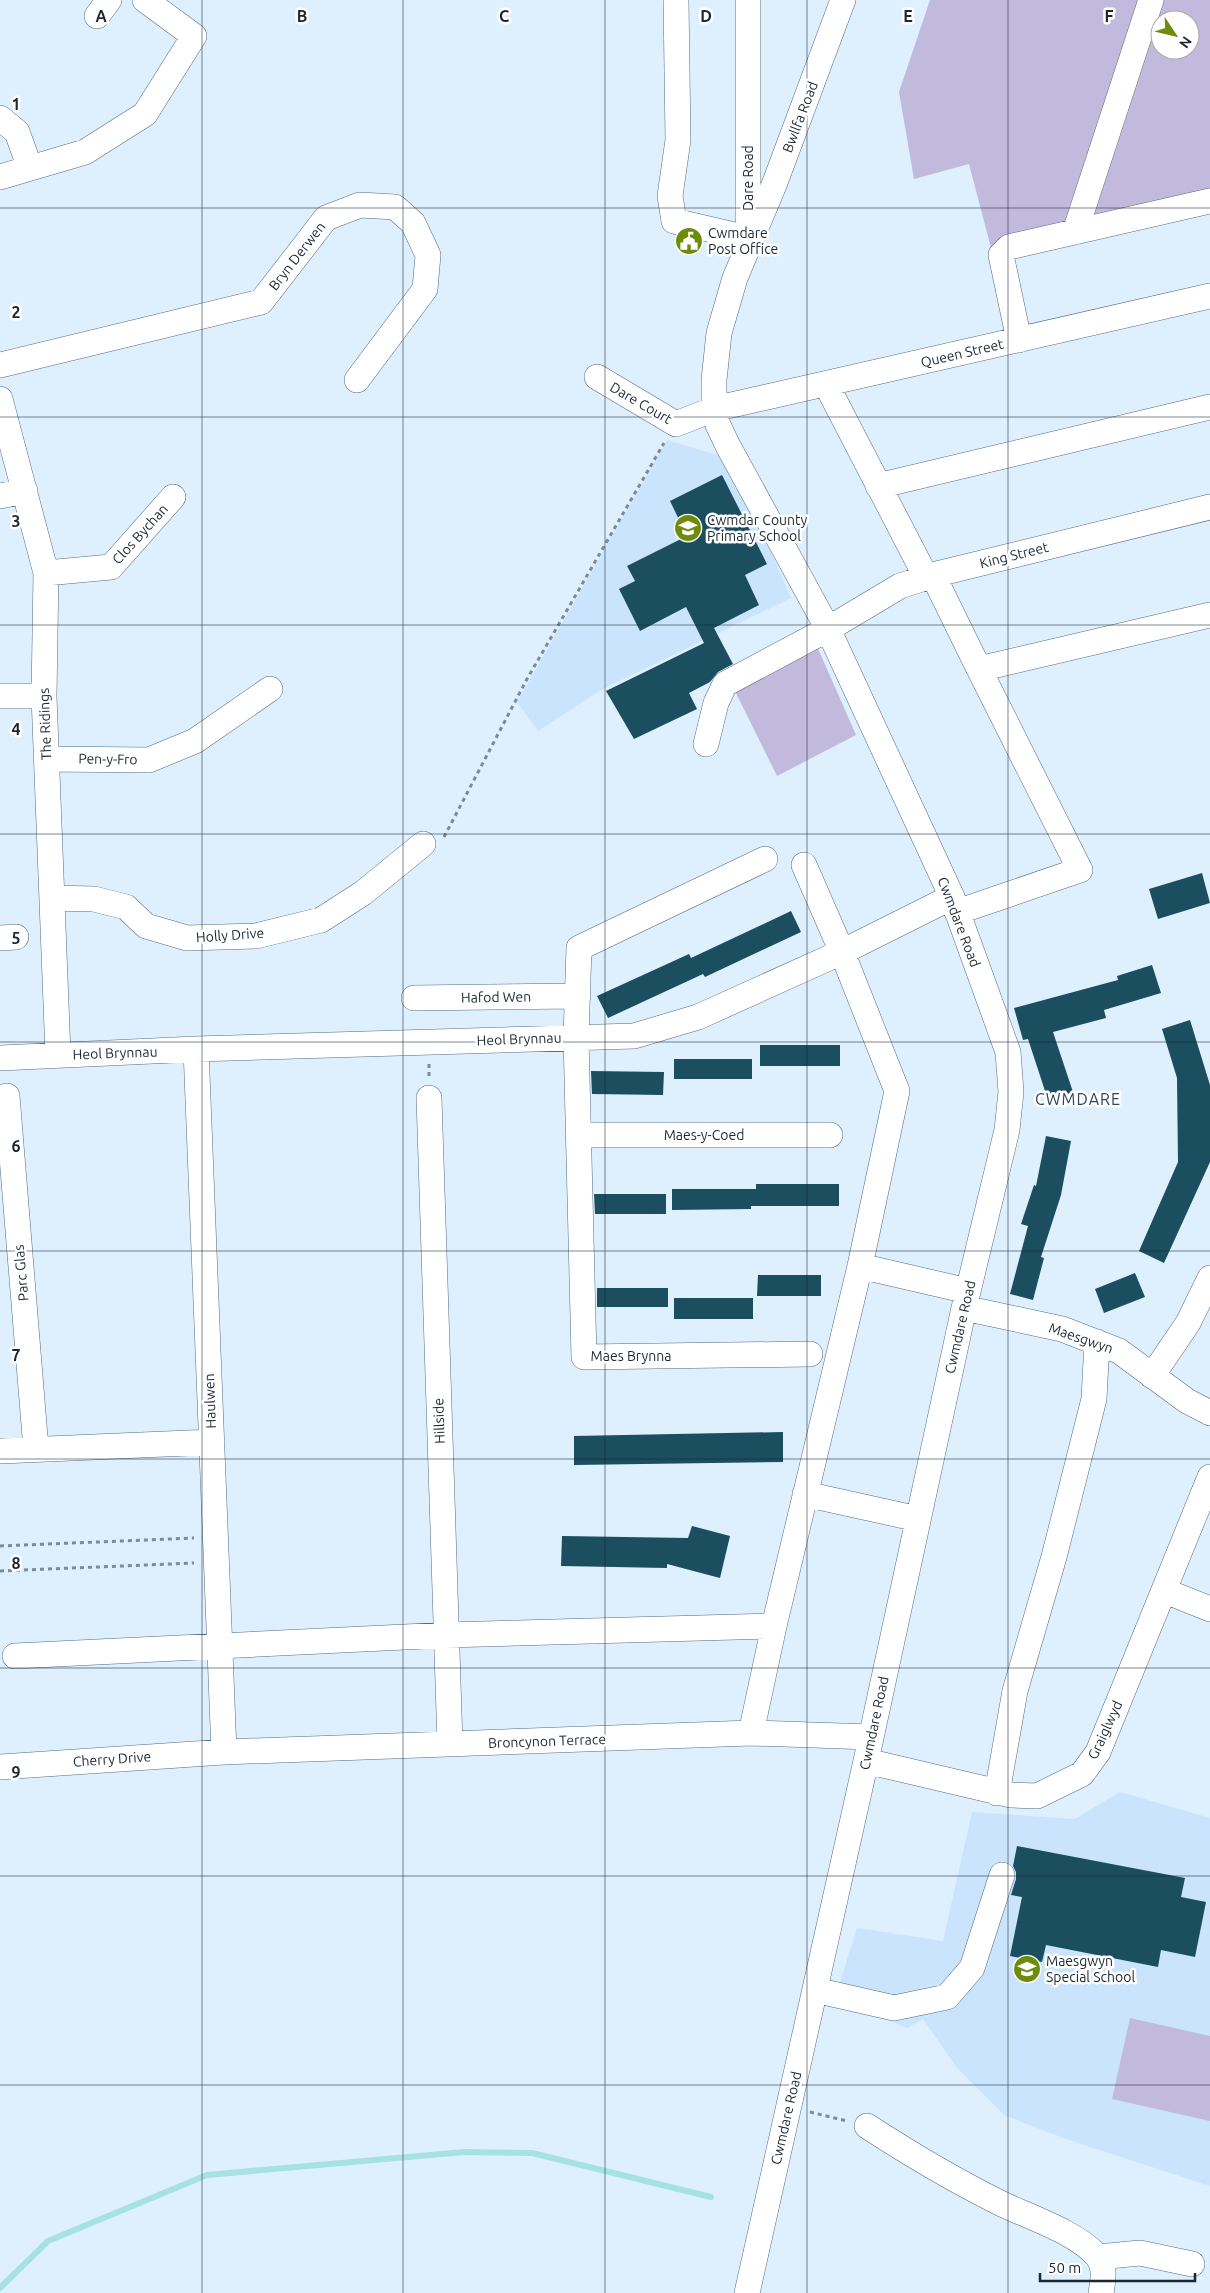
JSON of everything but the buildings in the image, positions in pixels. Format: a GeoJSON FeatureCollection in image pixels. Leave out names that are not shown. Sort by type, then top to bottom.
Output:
{"type":"FeatureCollection","features":[{"type":"Feature","properties":{"kind":"street"},"geometry":{"type":"LineString","coordinates":[[0,177],[85,152],[145,114],[194,36],[145,0]]}},
{"type":"Feature","properties":{"kind":"street"},"geometry":{"type":"LineString","coordinates":[[676,0],[678,140],[670,196],[674,221],[752,236],[735,278],[719,333],[714,380],[714,409]]}},
{"type":"Feature","properties":{"kind":"street","name":"Dare Road"},"geometry":{"type":"LineString","coordinates":[[748,0],[748,218],[752,236]]}},
{"type":"Feature","properties":{"kind":"street","name":"Bwllfa Road"},"geometry":{"type":"LineString","coordinates":[[752,236],[774,185],[843,0]]}},
{"type":"Feature","properties":{"kind":"street"},"geometry":{"type":"LineString","coordinates":[[1074,232],[1151,0]]}},
{"type":"Feature","properties":{"kind":"street"},"geometry":{"type":"LineString","coordinates":[[0,118],[17,132],[30,168]]}},
{"type":"Feature","properties":{"kind":"street"},"geometry":{"type":"LineString","coordinates":[[1019,340],[1001,255],[1009,247],[1210,201]]}},
{"type":"Feature","properties":{"kind":"street","name":"Bryn Derwen"},"geometry":{"type":"LineString","coordinates":[[0,365],[262,302],[326,218],[360,205],[395,207],[413,223],[428,255],[425,289],[357,380]]}},
{"type":"Feature","properties":{"kind":"street","name":"Queen Street"},"geometry":{"type":"LineString","coordinates":[[714,409],[1210,296]]}},
{"type":"Feature","properties":{"kind":"street","name":"Dare Court"},"geometry":{"type":"LineString","coordinates":[[597,377],[676,424],[714,409]]}},
{"type":"Feature","properties":{"kind":"street"},"geometry":{"type":"LineString","coordinates":[[826,384],[878,486],[979,669],[1210,615]]}},
{"type":"Feature","properties":{"kind":"street","name":"The Ridings"},"geometry":{"type":"LineString","coordinates":[[0,399],[46,573],[44,696],[58,1055]]}},
{"type":"Feature","properties":{"kind":"street"},"geometry":{"type":"LineString","coordinates":[[878,486],[1210,407]]}},
{"type":"Feature","properties":{"kind":"street","name":"Cwmdare Road"},"geometry":{"type":"LineString","coordinates":[[714,409],[718,424],[728,446],[828,628],[954,905],[1008,1052],[1011,1092],[1007,1130],[966,1300],[866,1762],[747,2293]]}},
{"type":"Feature","properties":{"kind":"street"},"geometry":{"type":"LineString","coordinates":[[0,496],[25,491]]}},
{"type":"Feature","properties":{"kind":"street","name":"Clos Bychan"},"geometry":{"type":"LineString","coordinates":[[46,573],[111,567],[173,498]]}},
{"type":"Feature","properties":{"kind":"street","name":"King Street"},"geometry":{"type":"LineString","coordinates":[[706,744],[716,703],[725,684],[900,586],[929,576],[1210,507]]}},
{"type":"Feature","properties":{"kind":"street","name":"Heol Brynnau"},"geometry":{"type":"LineString","coordinates":[[0,1058],[196,1049],[634,1036],[698,1017],[842,952],[954,905],[1080,870],[979,669]]}},
{"type":"Feature","properties":{"kind":"street","name":"Pen-y-Fro"},"geometry":{"type":"LineString","coordinates":[[46,758],[149,760],[195,741],[270,689]]}},
{"type":"Feature","properties":{"kind":"street"},"geometry":{"type":"LineString","coordinates":[[0,696],[44,696]]}},
{"type":"Feature","properties":{"kind":"street","name":"Holly Drive"},"geometry":{"type":"LineString","coordinates":[[52,898],[94,899],[126,907],[146,926],[187,938],[256,936],[321,920],[363,893],[423,844]]}},
{"type":"Feature","properties":{"kind":"street"},"geometry":{"type":"LineString","coordinates":[[578,1135],[576,1037],[579,948],[765,859]]}},
{"type":"Feature","properties":{"kind":"street"},"geometry":{"type":"LineString","coordinates":[[751,1733],[774,1626],[860,1266],[897,1091],[842,952],[804,865]]}},
{"type":"Feature","properties":{"kind":"street","name":"Hafod Wen"},"geometry":{"type":"LineString","coordinates":[[414,998],[578,996]]}},
{"type":"Feature","properties":{"kind":"street","name":"Haulwen"},"geometry":{"type":"LineString","coordinates":[[196,1049],[224,1752]]}},
{"type":"Feature","properties":{"kind":"street","name":"Parc Glas"},"geometry":{"type":"LineString","coordinates":[[7,1096],[36,1449]]}},
{"type":"Feature","properties":{"kind":"street","name":"Hillside"},"geometry":{"type":"LineString","coordinates":[[429,1098],[450,1744]]}},
{"type":"Feature","properties":{"kind":"street","name":"Maes-y-Coed"},"geometry":{"type":"LineString","coordinates":[[578,1135],[830,1134]]}},
{"type":"Feature","properties":{"kind":"street","name":"Maes Brynna"},"geometry":{"type":"LineString","coordinates":[[578,1135],[584,1357],[810,1354]]}},
{"type":"Feature","properties":{"kind":"street","name":"Maesgwyn"},"geometry":{"type":"LineString","coordinates":[[860,1266],[1062,1329],[1119,1351],[1187,1401],[1210,1412]]}},
{"type":"Feature","properties":{"kind":"street"},"geometry":{"type":"LineString","coordinates":[[1152,1376],[1188,1324],[1207,1291]]}},
{"type":"Feature","properties":{"kind":"street"},"geometry":{"type":"LineString","coordinates":[[997,1792],[1016,1690],[1054,1557],[1094,1399],[1097,1342]]}},
{"type":"Feature","properties":{"kind":"street"},"geometry":{"type":"LineString","coordinates":[[0,1451],[212,1442]]}},
{"type":"Feature","properties":{"kind":"street","name":"Graiglwyd"},"geometry":{"type":"LineString","coordinates":[[866,1762],[1011,1795],[1037,1796],[1082,1774],[1098,1752],[1210,1477]]}},
{"type":"Feature","properties":{"kind":"street"},"geometry":{"type":"LineString","coordinates":[[805,1494],[918,1519]]}},
{"type":"Feature","properties":{"kind":"street"},"geometry":{"type":"LineString","coordinates":[[1165,1591],[1210,1609]]}},
{"type":"Feature","properties":{"kind":"street"},"geometry":{"type":"LineString","coordinates":[[15,1656],[446,1635],[774,1626]]}},
{"type":"Feature","properties":{"kind":"street","name":"Broncynon Terrace"},"geometry":{"type":"LineString","coordinates":[[224,1752],[751,1733],[871,1737]]}},
{"type":"Feature","properties":{"kind":"street","name":"Cherry Drive"},"geometry":{"type":"LineString","coordinates":[[0,1767],[224,1752]]}},
{"type":"Feature","properties":{"kind":"street"},"geometry":{"type":"LineString","coordinates":[[815,1990],[894,2008],[947,1997],[972,1968],[1002,1875]]}},
{"type":"Feature","properties":{"kind":"street"},"geometry":{"type":"LineString","coordinates":[[867,2126],[924,2164],[1074,2238],[1098,2257],[1104,2272],[1101,2293]]}},
{"type":"Feature","properties":{"kind":"street"},"geometry":{"type":"LineString","coordinates":[[1098,2257],[1140,2253],[1192,2264]]}},
{"type":"Feature","properties":{"kind":"path"},"geometry":{"type":"LineString","coordinates":[[423,844],[440,844],[528,679],[676,424]]}},
{"type":"Feature","properties":{"kind":"path"},"geometry":{"type":"LineString","coordinates":[[428,1042],[429,1098]]}},
{"type":"Feature","properties":{"kind":"path"},"geometry":{"type":"LineString","coordinates":[[0,1546],[216,1536]]}},
{"type":"Feature","properties":{"kind":"path"},"geometry":{"type":"LineString","coordinates":[[0,1571],[217,1562]]}},
{"type":"Feature","properties":{"kind":"path"},"geometry":{"type":"LineString","coordinates":[[789,2106],[867,2126]]}},
{"type":"Feature","properties":{"kind":"shaded area"},"geometry":{"type":"Polygon","coordinates":[[[930,0],[1210,0],[1210,205],[994,259],[969,164],[914,179],[899,92],[930,0]]]}},
{"type":"Feature","properties":{"kind":"shaded area","name":"Cwmdar County Primary School"},"geometry":{"type":"Polygon","coordinates":[[[667,440],[730,459],[791,598],[601,690],[538,731],[517,702],[667,440]]]}},
{"type":"Feature","properties":{"kind":"shaded area"},"geometry":{"type":"Polygon","coordinates":[[[816,644],[856,735],[777,776],[734,689],[816,644]]]}},
{"type":"Feature","properties":{"kind":"shaded area","name":"Maesgwyn Special School"},"geometry":{"type":"Polygon","coordinates":[[[1120,1792],[1210,1818],[1210,2186],[1066,2139],[1004,2115],[958,2069],[923,2019],[907,2028],[835,1998],[857,1928],[943,1941],[972,1812],[1075,1819],[1120,1792]]]}},
{"type":"Feature","properties":{"kind":"shaded area"},"geometry":{"type":"Polygon","coordinates":[[[1130,2018],[1210,2036],[1210,2121],[1112,2099],[1130,2018]]]}},
{"type":"Feature","properties":{"kind":"waterway"},"geometry":{"type":"LineString","coordinates":[[0,2288],[48,2241],[207,2175],[464,2152],[532,2153],[711,2197]]}},
{"type":"Feature","properties":{"kind":"place","name":"Cwmdare Post Office"},"geometry":{"type":"Point","coordinates":[689,241]}},
{"type":"Feature","properties":{"kind":"place","name":"Cwmdar County Primary School"},"geometry":{"type":"Point","coordinates":[688,528]}},
{"type":"Feature","properties":{"kind":"place","name":"Maesgwyn Special School"},"geometry":{"type":"Point","coordinates":[1027,1969]}},
{"type":"Feature","properties":{"kind":"district","name":"CWMDARE"},"geometry":{"type":"Point","coordinates":[1078,1099]}}]}
